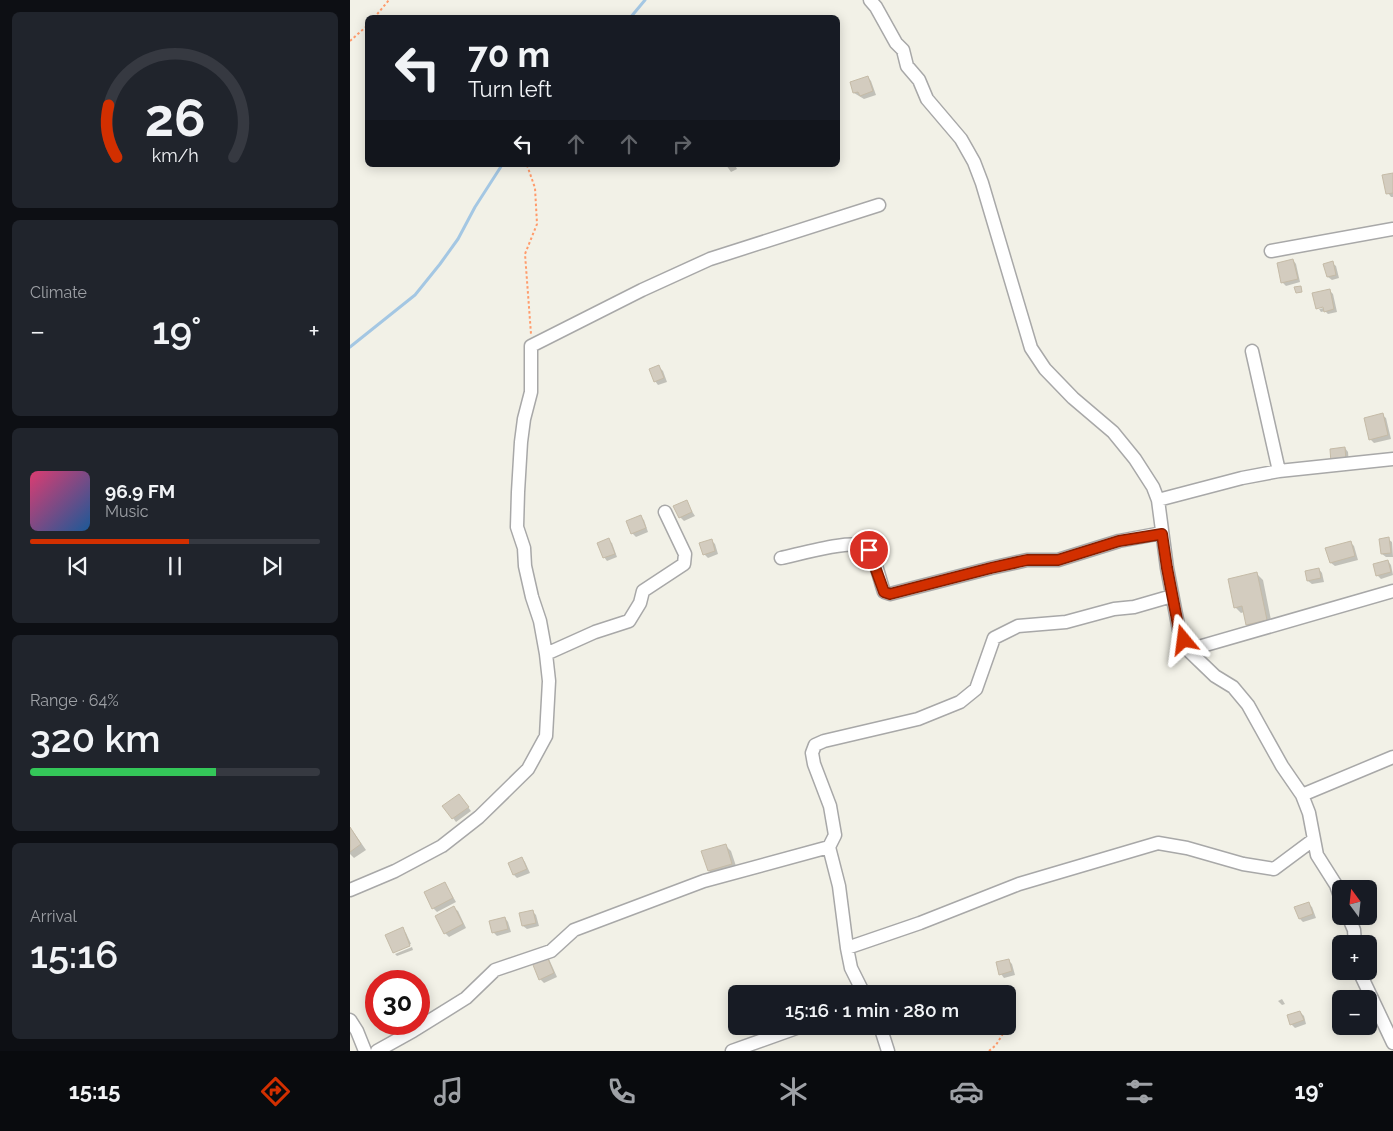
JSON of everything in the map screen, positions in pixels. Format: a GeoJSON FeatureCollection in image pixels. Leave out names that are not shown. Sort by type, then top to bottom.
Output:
{"type":"FeatureCollection","features":[{"type":"Feature","properties":{"kind":"street"},"geometry":{"type":"LineString","coordinates":[[870,0],[876,7],[896,43],[903,50],[907,66],[919,80],[927,99],[961,139],[974,162],[1031,348],[1045,369],[1073,398],[1118,439],[1136,459],[1153,487],[1158,500],[1179,630],[1188,650],[1215,676],[1233,687],[1248,705],[1282,766],[1302,796],[1309,813],[1317,855],[1333,880]]}},
{"type":"Feature","properties":{"kind":"street"},"geometry":{"type":"LineString","coordinates":[[350,890],[395,871],[442,846],[479,817],[528,769],[546,736],[549,681],[546,654],[540,621],[527,574],[524,548],[517,527],[521,442],[524,418],[531,392],[531,346],[642,290],[710,259],[879,205]]}},
{"type":"Feature","properties":{"kind":"street"},"geometry":{"type":"LineString","coordinates":[[1271,251],[1393,229]]}},
{"type":"Feature","properties":{"kind":"street"},"geometry":{"type":"LineString","coordinates":[[1252,351],[1278,471]]}},
{"type":"Feature","properties":{"kind":"street"},"geometry":{"type":"LineString","coordinates":[[1158,500],[1242,478],[1278,471],[1393,459]]}},
{"type":"Feature","properties":{"kind":"street"},"geometry":{"type":"LineString","coordinates":[[546,654],[595,632],[629,621],[640,603],[643,591],[684,564],[685,554],[665,512]]}},
{"type":"Feature","properties":{"kind":"street"},"geometry":{"type":"LineString","coordinates":[[780,558],[849,544],[863,544],[869,550],[884,592],[890,594],[1027,560],[1058,560],[1119,541],[1162,534]]}},
{"type":"Feature","properties":{"kind":"street"},"geometry":{"type":"LineString","coordinates":[[1188,650],[1393,591]]}},
{"type":"Feature","properties":{"kind":"street"},"geometry":{"type":"LineString","coordinates":[[860,985],[852,968],[847,948],[839,886],[829,847],[835,835],[830,806],[814,764],[812,753],[815,745],[824,741],[918,719],[960,702],[976,689],[994,638],[1018,626],[1066,622],[1114,609],[1134,607],[1172,596]]}},
{"type":"Feature","properties":{"kind":"street"},"geometry":{"type":"LineString","coordinates":[[1302,796],[1393,757]]}},
{"type":"Feature","properties":{"kind":"street"},"geometry":{"type":"LineString","coordinates":[[847,948],[920,923],[1019,884],[1158,843],[1187,848],[1243,864],[1274,869],[1313,840]]}},
{"type":"Feature","properties":{"kind":"street"},"geometry":{"type":"LineString","coordinates":[[377,1051],[466,998],[495,970],[551,951],[574,930],[704,881],[829,847]]}},
{"type":"Feature","properties":{"kind":"street"},"geometry":{"type":"LineString","coordinates":[[1363,980],[1393,1043]]}},
{"type":"Feature","properties":{"kind":"street"},"geometry":{"type":"LineString","coordinates":[[350,1020],[357,1031],[365,1051]]}},
{"type":"Feature","properties":{"kind":"street"},"geometry":{"type":"LineString","coordinates":[[732,1051],[777,1035]]}},
{"type":"Feature","properties":{"kind":"street"},"geometry":{"type":"LineString","coordinates":[[883,1035],[888,1051]]}},
{"type":"Feature","properties":{"kind":"path"},"geometry":{"type":"LineString","coordinates":[[376,15],[389,0]]}},
{"type":"Feature","properties":{"kind":"path"},"geometry":{"type":"LineString","coordinates":[[350,41],[365,28]]}},
{"type":"Feature","properties":{"kind":"path"},"geometry":{"type":"LineString","coordinates":[[528,167],[535,188],[537,224],[525,254],[531,346]]}},
{"type":"Feature","properties":{"kind":"path"},"geometry":{"type":"LineString","coordinates":[[989,1051],[996,1045],[1002,1035]]}},
{"type":"Feature","properties":{"kind":"building"},"geometry":{"type":"Polygon","coordinates":[[[868,76],[873,91],[860,96],[858,92],[853,93],[850,82],[868,76]]]}},
{"type":"Feature","properties":{"kind":"building"},"geometry":{"type":"Polygon","coordinates":[[[1393,173],[1393,193],[1386,194],[1382,175],[1393,173]]]}},
{"type":"Feature","properties":{"kind":"building"},"geometry":{"type":"Polygon","coordinates":[[[1293,259],[1298,279],[1281,283],[1277,263],[1293,259]]]}},
{"type":"Feature","properties":{"kind":"building"},"geometry":{"type":"Polygon","coordinates":[[[1333,261],[1336,275],[1327,277],[1323,264],[1333,261]]]}},
{"type":"Feature","properties":{"kind":"building"},"geometry":{"type":"Polygon","coordinates":[[[1301,286],[1302,292],[1296,293],[1294,287],[1301,286]]]}},
{"type":"Feature","properties":{"kind":"building"},"geometry":{"type":"Polygon","coordinates":[[[1330,289],[1334,309],[1324,312],[1323,307],[1316,309],[1312,293],[1330,289]]]}},
{"type":"Feature","properties":{"kind":"building"},"geometry":{"type":"Polygon","coordinates":[[[659,365],[664,378],[654,382],[649,369],[659,365]]]}},
{"type":"Feature","properties":{"kind":"building"},"geometry":{"type":"Polygon","coordinates":[[[1383,413],[1388,435],[1369,440],[1364,418],[1383,413]]]}},
{"type":"Feature","properties":{"kind":"building"},"geometry":{"type":"Polygon","coordinates":[[[1345,447],[1346,461],[1331,463],[1330,449],[1345,447]]]}},
{"type":"Feature","properties":{"kind":"building"},"geometry":{"type":"Polygon","coordinates":[[[687,500],[692,512],[679,518],[673,506],[687,500]]]}},
{"type":"Feature","properties":{"kind":"building"},"geometry":{"type":"Polygon","coordinates":[[[641,515],[646,528],[631,534],[626,521],[641,515]]]}},
{"type":"Feature","properties":{"kind":"building"},"geometry":{"type":"Polygon","coordinates":[[[1389,537],[1391,553],[1381,554],[1379,539],[1389,537]]]}},
{"type":"Feature","properties":{"kind":"building"},"geometry":{"type":"Polygon","coordinates":[[[609,538],[615,554],[603,558],[597,543],[609,538]]]}},
{"type":"Feature","properties":{"kind":"building"},"geometry":{"type":"Polygon","coordinates":[[[712,539],[715,551],[703,555],[699,543],[712,539]]]}},
{"type":"Feature","properties":{"kind":"building"},"geometry":{"type":"Polygon","coordinates":[[[1351,541],[1355,556],[1330,563],[1325,548],[1351,541]]]}},
{"type":"Feature","properties":{"kind":"building"},"geometry":{"type":"Polygon","coordinates":[[[1388,560],[1391,572],[1376,576],[1373,564],[1388,560]]]}},
{"type":"Feature","properties":{"kind":"building"},"geometry":{"type":"Polygon","coordinates":[[[1319,568],[1321,578],[1307,581],[1305,571],[1319,568]]]}},
{"type":"Feature","properties":{"kind":"building"},"geometry":{"type":"Polygon","coordinates":[[[1257,572],[1267,620],[1246,625],[1242,606],[1234,608],[1228,579],[1257,572]]]}},
{"type":"Feature","properties":{"kind":"building"},"geometry":{"type":"Polygon","coordinates":[[[459,794],[469,807],[452,819],[442,806],[459,794]]]}},
{"type":"Feature","properties":{"kind":"building"},"geometry":{"type":"Polygon","coordinates":[[[350,827],[361,844],[350,852],[350,827]]]}},
{"type":"Feature","properties":{"kind":"building"},"geometry":{"type":"Polygon","coordinates":[[[726,844],[732,864],[708,871],[701,851],[726,844]]]}},
{"type":"Feature","properties":{"kind":"building"},"geometry":{"type":"Polygon","coordinates":[[[522,857],[527,869],[513,875],[508,863],[522,857]]]}},
{"type":"Feature","properties":{"kind":"building"},"geometry":{"type":"Polygon","coordinates":[[[445,882],[453,898],[432,909],[424,892],[445,882]]]}},
{"type":"Feature","properties":{"kind":"building"},"geometry":{"type":"Polygon","coordinates":[[[1309,902],[1313,914],[1299,919],[1294,907],[1309,902]]]}},
{"type":"Feature","properties":{"kind":"building"},"geometry":{"type":"Polygon","coordinates":[[[454,906],[463,924],[444,934],[435,916],[454,906]]]}},
{"type":"Feature","properties":{"kind":"building"},"geometry":{"type":"Polygon","coordinates":[[[533,910],[536,923],[522,926],[519,913],[533,910]]]}},
{"type":"Feature","properties":{"kind":"building"},"geometry":{"type":"Polygon","coordinates":[[[505,917],[508,929],[492,933],[489,921],[505,917]]]}},
{"type":"Feature","properties":{"kind":"building"},"geometry":{"type":"Polygon","coordinates":[[[403,927],[410,946],[393,953],[385,935],[403,927]]]}},
{"type":"Feature","properties":{"kind":"building"},"geometry":{"type":"Polygon","coordinates":[[[546,954],[554,973],[539,980],[531,960],[546,954]]]}},
{"type":"Feature","properties":{"kind":"building"},"geometry":{"type":"Polygon","coordinates":[[[1009,959],[1012,971],[999,975],[996,962],[1009,959]]]}},
{"type":"Feature","properties":{"kind":"building"},"geometry":{"type":"Polygon","coordinates":[[[1300,1011],[1304,1020],[1290,1025],[1287,1015],[1300,1011]]]}},
{"type":"Feature","properties":{"kind":"waterway"},"geometry":{"type":"LineString","coordinates":[[632,15],[645,0]]}},
{"type":"Feature","properties":{"kind":"waterway"},"geometry":{"type":"LineString","coordinates":[[350,347],[415,295],[458,239],[475,207],[501,167]]}},
{"type":"Feature","properties":{"kind":"route"},"geometry":{"type":"LineString","coordinates":[[869,550],[884,592],[890,594],[1027,560],[1058,560],[1119,541],[1162,534],[1179,630],[1184,640]]}}]}
